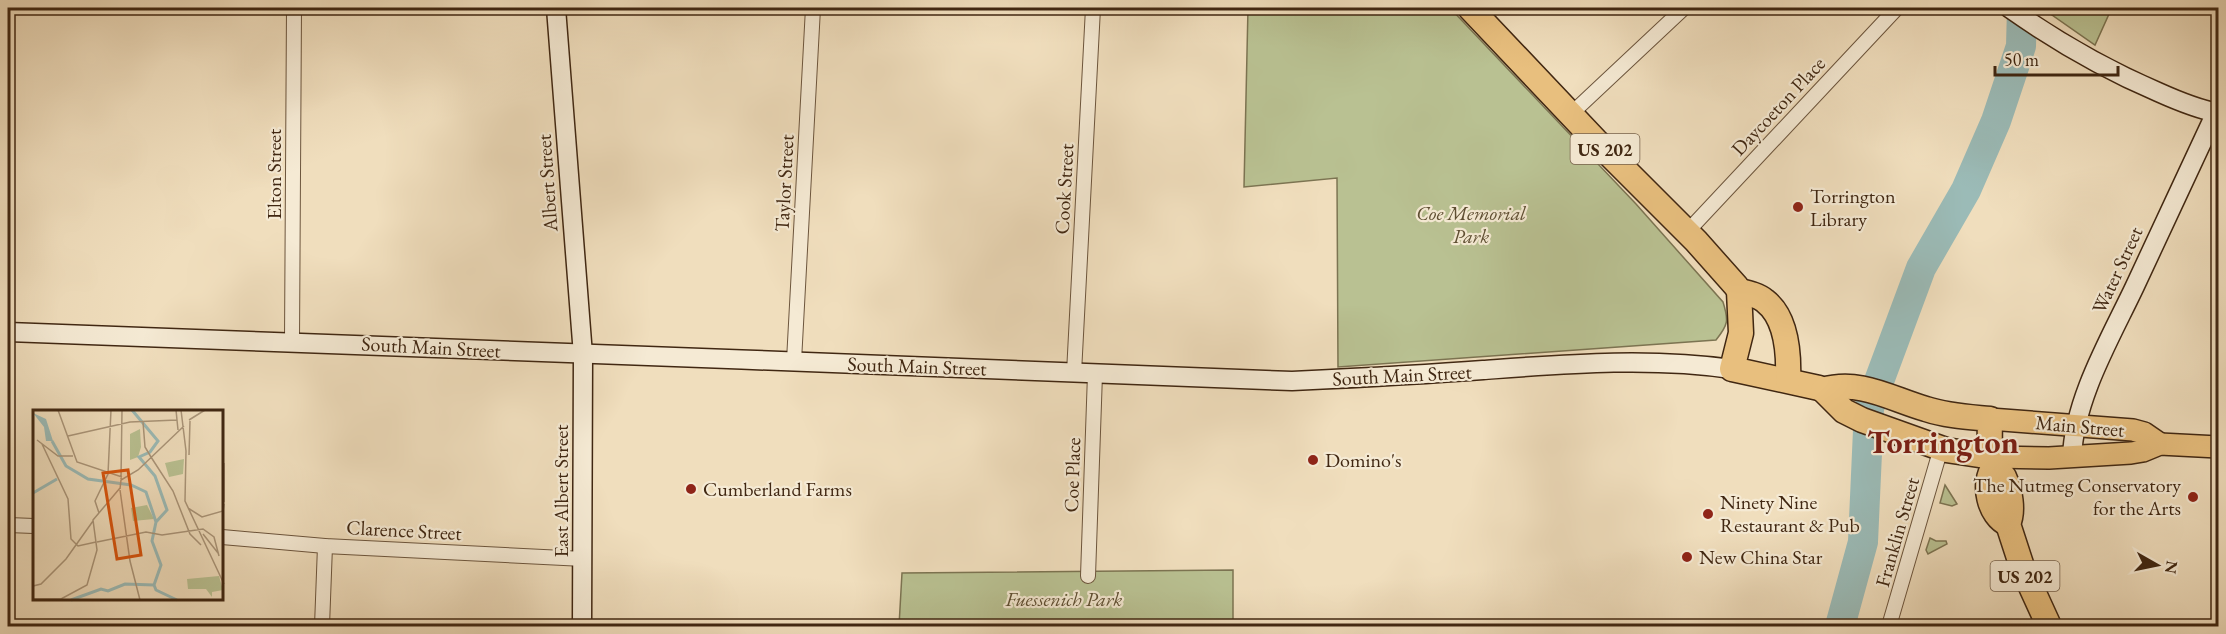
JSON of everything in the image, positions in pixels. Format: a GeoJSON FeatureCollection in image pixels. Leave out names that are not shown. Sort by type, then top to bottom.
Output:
{"type":"FeatureCollection","features":[{"type":"Feature","properties":{"kind":"highway","name":"US 202"},"geometry":{"type":"LineString","coordinates":[[1473,9],[1571,114],[1687,232],[1739,291],[1760,298],[1774,312],[1787,345],[1788,380]]}},
{"type":"Feature","properties":{"kind":"highway"},"geometry":{"type":"LineString","coordinates":[[1732,369],[1741,333],[1739,291]]}},
{"type":"Feature","properties":{"kind":"highway","name":"South Main Street"},"geometry":{"type":"LineString","coordinates":[[1732,369],[1788,380],[1823,390],[1844,385],[1862,387],[1892,397]]}},
{"type":"Feature","properties":{"kind":"highway","name":"South Main Street"},"geometry":{"type":"LineString","coordinates":[[1823,390],[1840,408],[1853,416],[1891,430]]}},
{"type":"Feature","properties":{"kind":"highway","name":"Main Street"},"geometry":{"type":"LineString","coordinates":[[1892,397],[1939,412],[1990,419]]}},
{"type":"Feature","properties":{"kind":"highway","name":"US 202"},"geometry":{"type":"LineString","coordinates":[[1990,419],[1986,460],[1988,491],[1997,517],[2008,524],[2022,567],[2049,627]]}},
{"type":"Feature","properties":{"kind":"highway","name":"Main Street"},"geometry":{"type":"LineString","coordinates":[[1891,430],[1935,446],[1986,460]]}},
{"type":"Feature","properties":{"kind":"main road","name":"Albert Street"},"geometry":{"type":"LineString","coordinates":[[556,8],[584,355]]}},
{"type":"Feature","properties":{"kind":"main road"},"geometry":{"type":"LineString","coordinates":[[2009,8],[2057,41],[2136,83],[2198,109],[2218,111]]}},
{"type":"Feature","properties":{"kind":"main road","name":"Water Street"},"geometry":{"type":"LineString","coordinates":[[2072,457],[2076,425],[2102,358],[2218,111]]}},
{"type":"Feature","properties":{"kind":"main road","name":"South Main Street"},"geometry":{"type":"LineString","coordinates":[[8,332],[292,341],[584,355],[1292,381],[1613,363],[1676,363],[1732,369]]}},
{"type":"Feature","properties":{"kind":"main road","name":"East Albert Street"},"geometry":{"type":"LineString","coordinates":[[582,627],[584,355]]}},
{"type":"Feature","properties":{"kind":"main road","name":"Main Street"},"geometry":{"type":"LineString","coordinates":[[1990,419],[2133,430],[2144,433],[2160,444]]}},
{"type":"Feature","properties":{"kind":"main road","name":"Main Street"},"geometry":{"type":"LineString","coordinates":[[1986,460],[2135,452],[2160,444],[2218,447]]}},
{"type":"Feature","properties":{"kind":"street","name":"Elton Street"},"geometry":{"type":"LineString","coordinates":[[292,341],[294,8]]}},
{"type":"Feature","properties":{"kind":"street","name":"Taylor Street"},"geometry":{"type":"LineString","coordinates":[[794,361],[813,8]]}},
{"type":"Feature","properties":{"kind":"street","name":"Cook Street"},"geometry":{"type":"LineString","coordinates":[[1074,373],[1093,8]]}},
{"type":"Feature","properties":{"kind":"street"},"geometry":{"type":"LineString","coordinates":[[1571,114],[1684,8]]}},
{"type":"Feature","properties":{"kind":"street","name":"Daycoeton Place"},"geometry":{"type":"LineString","coordinates":[[1687,232],[1897,8]]}},
{"type":"Feature","properties":{"kind":"street","name":"Coe Place"},"geometry":{"type":"LineString","coordinates":[[1088,576],[1095,374]]}},
{"type":"Feature","properties":{"kind":"street","name":"Franklin Street"},"geometry":{"type":"LineString","coordinates":[[1889,627],[1935,446]]}},
{"type":"Feature","properties":{"kind":"street"},"geometry":{"type":"LineString","coordinates":[[8,525],[33,526]]}},
{"type":"Feature","properties":{"kind":"street","name":"Clarence Street"},"geometry":{"type":"LineString","coordinates":[[224,537],[325,546],[584,560]]}},
{"type":"Feature","properties":{"kind":"street"},"geometry":{"type":"LineString","coordinates":[[322,627],[325,546]]}},
{"type":"Feature","properties":{"kind":"green space","name":"Coe Memorial Park"},"geometry":{"type":"Polygon","coordinates":[[[1248,8],[1450,8],[1636,204],[1723,302],[1726,323],[1720,335],[1716,340],[1338,367],[1337,178],[1244,187],[1248,8]]]}},
{"type":"Feature","properties":{"kind":"green space"},"geometry":{"type":"Polygon","coordinates":[[[2042,8],[2098,8],[2109,14],[2095,45],[2042,8]]]}},
{"type":"Feature","properties":{"kind":"green space"},"geometry":{"type":"Polygon","coordinates":[[[1945,485],[1957,504],[1952,506],[1940,503],[1945,485]]]}},
{"type":"Feature","properties":{"kind":"green space"},"geometry":{"type":"Polygon","coordinates":[[[1930,538],[1936,541],[1946,541],[1947,544],[1928,554],[1926,550],[1930,538]]]}},
{"type":"Feature","properties":{"kind":"green space","name":"Fuessenich Park"},"geometry":{"type":"Polygon","coordinates":[[[1233,570],[1233,626],[899,626],[902,573],[1233,570]]]}},
{"type":"Feature","properties":{"kind":"waterway"},"geometry":{"type":"LineString","coordinates":[[1840,626],[1863,542],[1869,408],[1921,268],[1966,190],[1996,121],[2021,46],[2022,8]]}},
{"type":"Feature","properties":{"kind":"place","name":"Torrington Library"},"geometry":{"type":"Point","coordinates":[1798,207]}},
{"type":"Feature","properties":{"kind":"place","name":"Domino's"},"geometry":{"type":"Point","coordinates":[1313,460]}},
{"type":"Feature","properties":{"kind":"place","name":"Cumberland Farms"},"geometry":{"type":"Point","coordinates":[691,489]}},
{"type":"Feature","properties":{"kind":"place","name":"The Nutmeg Conservatory for the Arts"},"geometry":{"type":"Point","coordinates":[2193,497]}},
{"type":"Feature","properties":{"kind":"place","name":"Ninety Nine Restaurant & Pub"},"geometry":{"type":"Point","coordinates":[1708,514]}},
{"type":"Feature","properties":{"kind":"place","name":"New China Star"},"geometry":{"type":"Point","coordinates":[1687,557]}},
{"type":"Feature","properties":{"kind":"district","name":"Torrington"},"geometry":{"type":"Point","coordinates":[1943,442]}}]}
